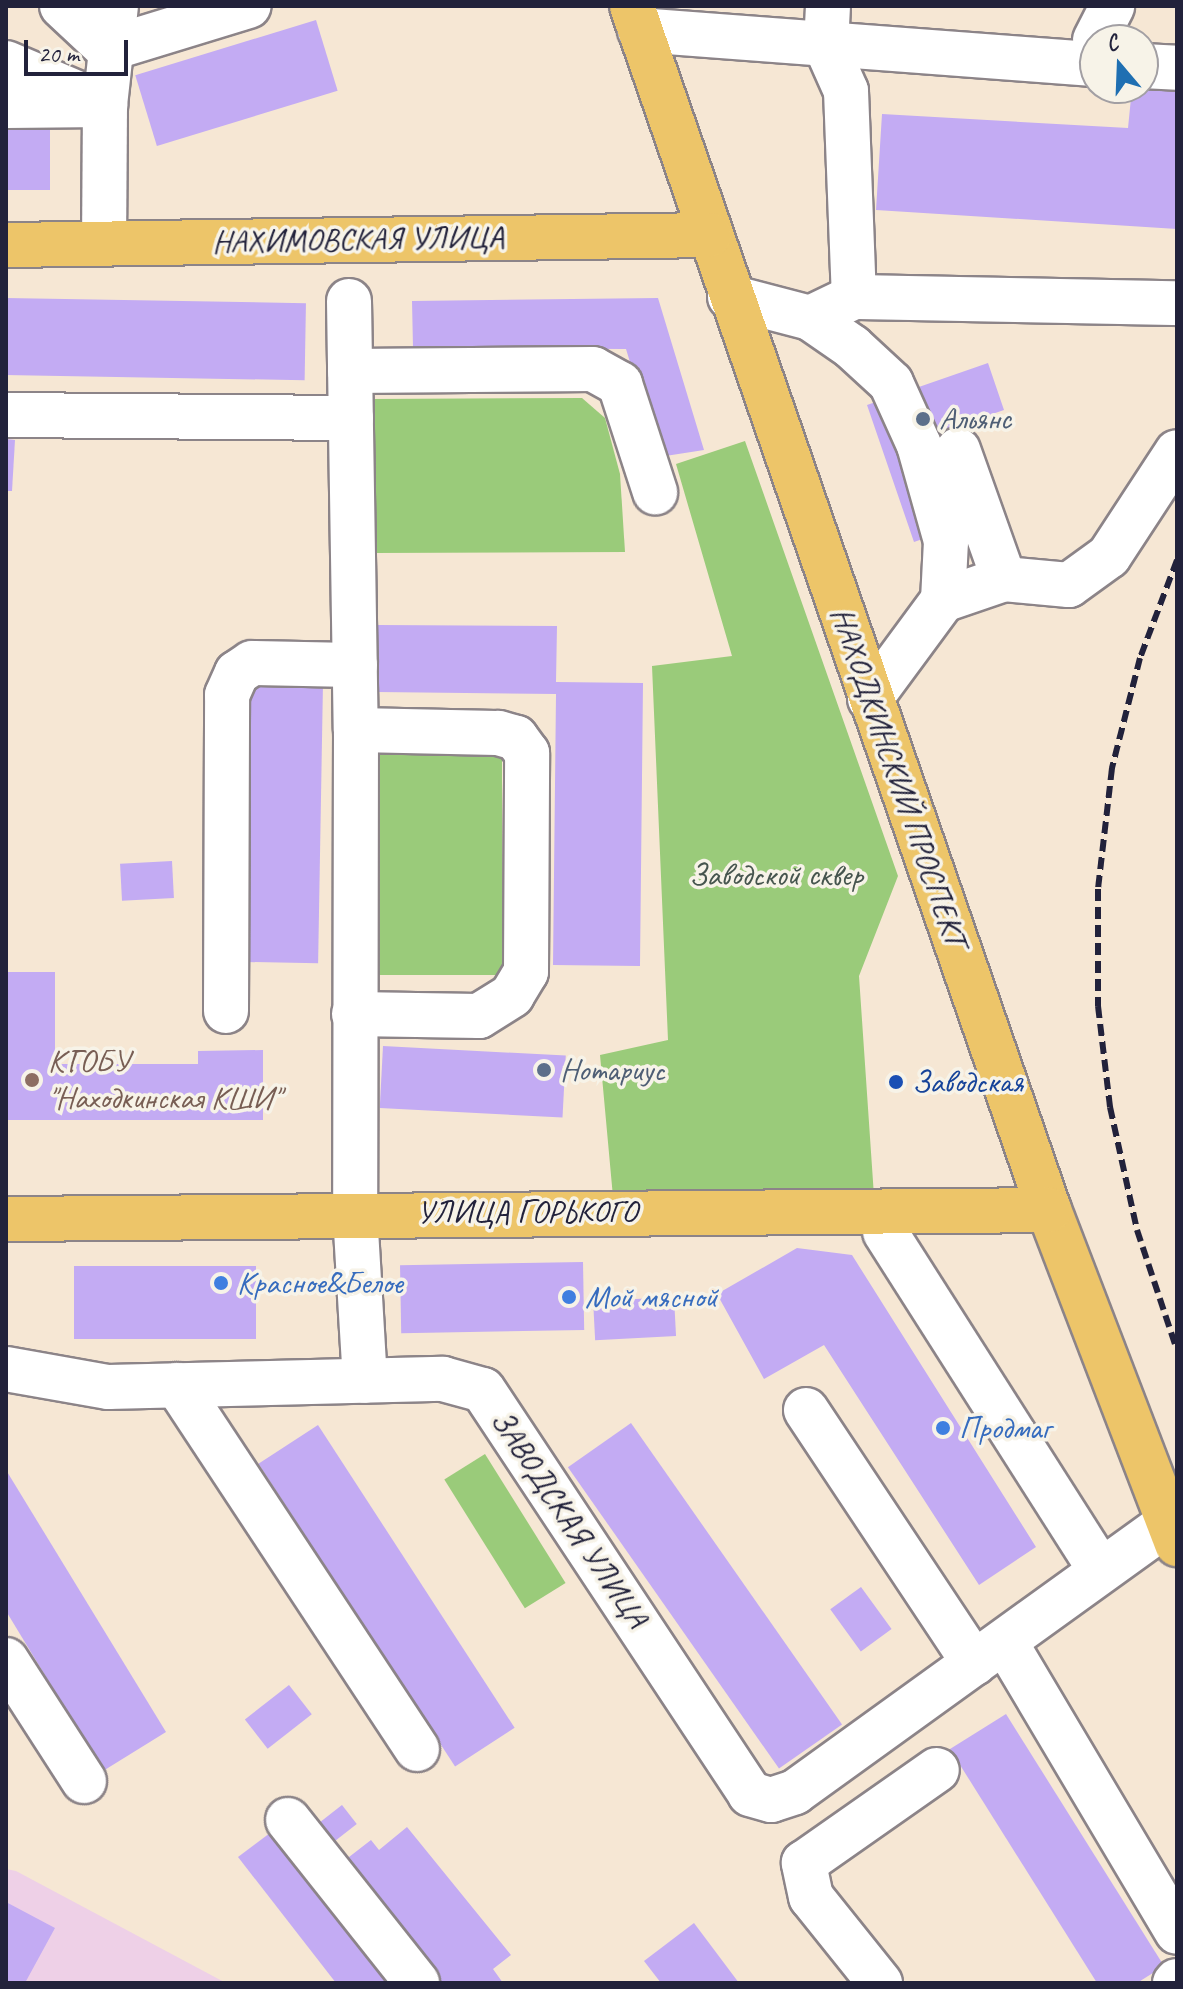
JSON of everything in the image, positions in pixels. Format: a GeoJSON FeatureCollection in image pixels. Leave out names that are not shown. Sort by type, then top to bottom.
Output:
{"type":"FeatureCollection","features":[{"type":"Feature","properties":{"kind":"main road","name":"НАХОДКИНСКИЙ ПРОСПЕКТ"},"geometry":{"type":"LineString","coordinates":[[636,18],[730,297],[1049,1210],[1173,1533]]}},
{"type":"Feature","properties":{"kind":"main road","name":"НАХИМОВСКАЯ УЛИЦА"},"geometry":{"type":"LineString","coordinates":[[6,245],[709,235]]}},
{"type":"Feature","properties":{"kind":"main road","name":"УЛИЦА ГОРЬКОГО"},"geometry":{"type":"LineString","coordinates":[[6,1219],[355,1213],[1049,1210]]}},
{"type":"Feature","properties":{"kind":"street"},"geometry":{"type":"LineString","coordinates":[[62,6],[108,49]]}},
{"type":"Feature","properties":{"kind":"street"},"geometry":{"type":"LineString","coordinates":[[104,243],[105,105],[108,49],[116,6]]}},
{"type":"Feature","properties":{"kind":"street"},"geometry":{"type":"LineString","coordinates":[[108,49],[249,6]]}},
{"type":"Feature","properties":{"kind":"street"},"geometry":{"type":"LineString","coordinates":[[636,18],[827,26],[1079,51]]}},
{"type":"Feature","properties":{"kind":"street"},"geometry":{"type":"LineString","coordinates":[[827,26],[846,91],[854,297]]}},
{"type":"Feature","properties":{"kind":"street"},"geometry":{"type":"LineString","coordinates":[[6,63],[105,105]]}},
{"type":"Feature","properties":{"kind":"street"},"geometry":{"type":"LineString","coordinates":[[6,106],[105,105]]}},
{"type":"Feature","properties":{"kind":"street"},"geometry":{"type":"LineString","coordinates":[[730,297],[810,318],[891,383],[919,445],[946,541],[943,600],[870,699]]}},
{"type":"Feature","properties":{"kind":"street"},"geometry":{"type":"LineString","coordinates":[[810,318],[854,297],[1177,303]]}},
{"type":"Feature","properties":{"kind":"street"},"geometry":{"type":"LineString","coordinates":[[349,301],[356,730],[355,1213],[365,1381]]}},
{"type":"Feature","properties":{"kind":"street"},"geometry":{"type":"LineString","coordinates":[[350,371],[593,369],[620,384],[655,492]]}},
{"type":"Feature","properties":{"kind":"street"},"geometry":{"type":"LineString","coordinates":[[6,415],[351,418]]}},
{"type":"Feature","properties":{"kind":"street"},"geometry":{"type":"LineString","coordinates":[[958,450],[1004,579]]}},
{"type":"Feature","properties":{"kind":"street"},"geometry":{"type":"LineString","coordinates":[[943,600],[1004,579],[1069,585],[1109,556],[1177,452]]}},
{"type":"Feature","properties":{"kind":"street"},"geometry":{"type":"LineString","coordinates":[[226,1011],[227,695],[237,673],[252,663],[355,665]]}},
{"type":"Feature","properties":{"kind":"street"},"geometry":{"type":"LineString","coordinates":[[354,1014],[479,1016],[512,995],[526,972],[527,753],[516,738],[356,730]]}},
{"type":"Feature","properties":{"kind":"street"},"geometry":{"type":"LineString","coordinates":[[885,1232],[1100,1569]]}},
{"type":"Feature","properties":{"kind":"street","name":"ЗАВОДСКАЯ УЛИЦА"},"geometry":{"type":"LineString","coordinates":[[6,1369],[108,1387],[443,1379],[483,1390],[750,1794],[771,1800],[795,1792],[1100,1569],[1173,1533]]}},
{"type":"Feature","properties":{"kind":"street"},"geometry":{"type":"LineString","coordinates":[[177,1385],[417,1749]]}},
{"type":"Feature","properties":{"kind":"street"},"geometry":{"type":"LineString","coordinates":[[806,1410],[990,1652],[1177,1932]]}},
{"type":"Feature","properties":{"kind":"street"},"geometry":{"type":"LineString","coordinates":[[6,1660],[84,1781]]}},
{"type":"Feature","properties":{"kind":"street"},"geometry":{"type":"LineString","coordinates":[[880,1983],[811,1897],[804,1863],[937,1770]]}},
{"type":"Feature","properties":{"kind":"street"},"geometry":{"type":"LineString","coordinates":[[288,1820],[417,1983]]}},
{"type":"Feature","properties":{"kind":"shaded area"},"geometry":{"type":"Polygon","coordinates":[[[6,1869],[16,1871],[226,1983],[6,1983],[6,1869]]]}},
{"type":"Feature","properties":{"kind":"green space"},"geometry":{"type":"Polygon","coordinates":[[[582,398],[605,418],[620,474],[625,552],[373,553],[370,399],[582,398]]]}},
{"type":"Feature","properties":{"kind":"green space","name":"Заводской сквер"},"geometry":{"type":"Polygon","coordinates":[[[745,441],[898,876],[859,976],[874,1196],[613,1197],[600,1055],[668,1040],[652,666],[732,656],[676,464],[745,441]]]}},
{"type":"Feature","properties":{"kind":"green space"},"geometry":{"type":"Polygon","coordinates":[[[375,751],[502,751],[502,975],[375,975],[375,751]]]}},
{"type":"Feature","properties":{"kind":"green space"},"geometry":{"type":"Polygon","coordinates":[[[485,1454],[566,1583],[525,1608],[444,1479],[485,1454]]]}},
{"type":"Feature","properties":{"kind":"building"},"geometry":{"type":"Polygon","coordinates":[[[316,20],[338,91],[157,146],[135,75],[316,20]]]}},
{"type":"Feature","properties":{"kind":"building"},"geometry":{"type":"Polygon","coordinates":[[[1159,89],[1177,90],[1177,229],[876,210],[882,114],[1128,128],[1130,104],[1159,104],[1159,89]]]}},
{"type":"Feature","properties":{"kind":"building"},"geometry":{"type":"Polygon","coordinates":[[[6,122],[50,122],[50,190],[6,190],[6,122]]]}},
{"type":"Feature","properties":{"kind":"building"},"geometry":{"type":"Polygon","coordinates":[[[6,298],[306,303],[305,380],[6,375],[6,298]]]}},
{"type":"Feature","properties":{"kind":"building"},"geometry":{"type":"Polygon","coordinates":[[[658,298],[704,450],[659,457],[626,349],[413,348],[412,301],[658,298]]]}},
{"type":"Feature","properties":{"kind":"building"},"geometry":{"type":"Polygon","coordinates":[[[988,363],[1004,410],[925,437],[957,527],[914,542],[867,405],[988,363]]]}},
{"type":"Feature","properties":{"kind":"building"},"geometry":{"type":"Polygon","coordinates":[[[6,439],[15,440],[12,491],[6,491],[6,439]]]}},
{"type":"Feature","properties":{"kind":"building"},"geometry":{"type":"Polygon","coordinates":[[[378,625],[557,626],[556,682],[643,683],[640,966],[553,965],[556,694],[377,692],[378,625]]]}},
{"type":"Feature","properties":{"kind":"building"},"geometry":{"type":"Polygon","coordinates":[[[250,682],[323,683],[318,963],[245,962],[250,682]]]}},
{"type":"Feature","properties":{"kind":"building"},"geometry":{"type":"Polygon","coordinates":[[[172,861],[174,898],[122,901],[120,864],[172,861]]]}},
{"type":"Feature","properties":{"kind":"building"},"geometry":{"type":"Polygon","coordinates":[[[6,972],[55,972],[55,1064],[198,1064],[198,1051],[263,1050],[263,1120],[6,1120],[6,972]]]}},
{"type":"Feature","properties":{"kind":"building"},"geometry":{"type":"Polygon","coordinates":[[[383,1046],[566,1056],[563,1117],[380,1108],[383,1046]]]}},
{"type":"Feature","properties":{"kind":"building"},"geometry":{"type":"Polygon","coordinates":[[[797,1248],[852,1255],[1036,1547],[979,1585],[824,1345],[764,1379],[717,1294],[797,1248]]]}},
{"type":"Feature","properties":{"kind":"building"},"geometry":{"type":"Polygon","coordinates":[[[583,1262],[584,1330],[401,1333],[400,1265],[583,1262]]]}},
{"type":"Feature","properties":{"kind":"building"},"geometry":{"type":"Polygon","coordinates":[[[74,1266],[256,1266],[256,1339],[74,1339],[74,1266]]]}},
{"type":"Feature","properties":{"kind":"building"},"geometry":{"type":"Polygon","coordinates":[[[674,1297],[676,1336],[595,1340],[593,1301],[674,1297]]]}},
{"type":"Feature","properties":{"kind":"building"},"geometry":{"type":"Polygon","coordinates":[[[631,1423],[842,1724],[779,1769],[568,1467],[631,1423]]]}},
{"type":"Feature","properties":{"kind":"building"},"geometry":{"type":"Polygon","coordinates":[[[318,1425],[515,1728],[455,1766],[258,1464],[318,1425]]]}},
{"type":"Feature","properties":{"kind":"building"},"geometry":{"type":"Polygon","coordinates":[[[6,1470],[166,1732],[103,1771],[6,1611],[6,1470]]]}},
{"type":"Feature","properties":{"kind":"building"},"geometry":{"type":"Polygon","coordinates":[[[861,1587],[892,1629],[861,1651],[830,1609],[861,1587]]]}},
{"type":"Feature","properties":{"kind":"building"},"geometry":{"type":"Polygon","coordinates":[[[289,1685],[312,1714],[268,1749],[245,1719],[289,1685]]]}},
{"type":"Feature","properties":{"kind":"building"},"geometry":{"type":"Polygon","coordinates":[[[1006,1714],[1164,1966],[1137,1983],[1097,1983],[950,1749],[1006,1714]]]}},
{"type":"Feature","properties":{"kind":"building"},"geometry":{"type":"Polygon","coordinates":[[[342,1805],[357,1824],[328,1847],[313,1828],[342,1805]]]}},
{"type":"Feature","properties":{"kind":"building"},"geometry":{"type":"Polygon","coordinates":[[[407,1827],[511,1955],[493,1969],[503,1983],[433,1983],[340,1864],[371,1840],[379,1850],[407,1827]]]}},
{"type":"Feature","properties":{"kind":"building"},"geometry":{"type":"Polygon","coordinates":[[[274,1830],[389,1983],[336,1983],[238,1857],[274,1830]]]}},
{"type":"Feature","properties":{"kind":"building"},"geometry":{"type":"Polygon","coordinates":[[[6,1902],[55,1928],[25,1983],[6,1983],[6,1902]]]}},
{"type":"Feature","properties":{"kind":"building"},"geometry":{"type":"Polygon","coordinates":[[[694,1923],[739,1983],[661,1983],[644,1961],[694,1923]]]}},
{"type":"Feature","properties":{"kind":"railway"},"geometry":{"type":"LineString","coordinates":[[1177,560],[1140,658],[1112,768],[1098,889],[1098,1006],[1110,1107],[1137,1230],[1177,1350]]}},
{"type":"Feature","properties":{"kind":"place","name":"Альянс"},"geometry":{"type":"Point","coordinates":[923,419]}},
{"type":"Feature","properties":{"kind":"place","name":"Нотариус"},"geometry":{"type":"Point","coordinates":[544,1070]}},
{"type":"Feature","properties":{"kind":"place","name":"КГОБУ \"Находкинская КШИ\""},"geometry":{"type":"Point","coordinates":[32,1080]}},
{"type":"Feature","properties":{"kind":"place","name":"Заводская"},"geometry":{"type":"Point","coordinates":[896,1082]}},
{"type":"Feature","properties":{"kind":"place","name":"Красное&Белое"},"geometry":{"type":"Point","coordinates":[221,1283]}},
{"type":"Feature","properties":{"kind":"place","name":"Мой мясной"},"geometry":{"type":"Point","coordinates":[569,1297]}},
{"type":"Feature","properties":{"kind":"place","name":"Продмаг"},"geometry":{"type":"Point","coordinates":[943,1428]}}]}
